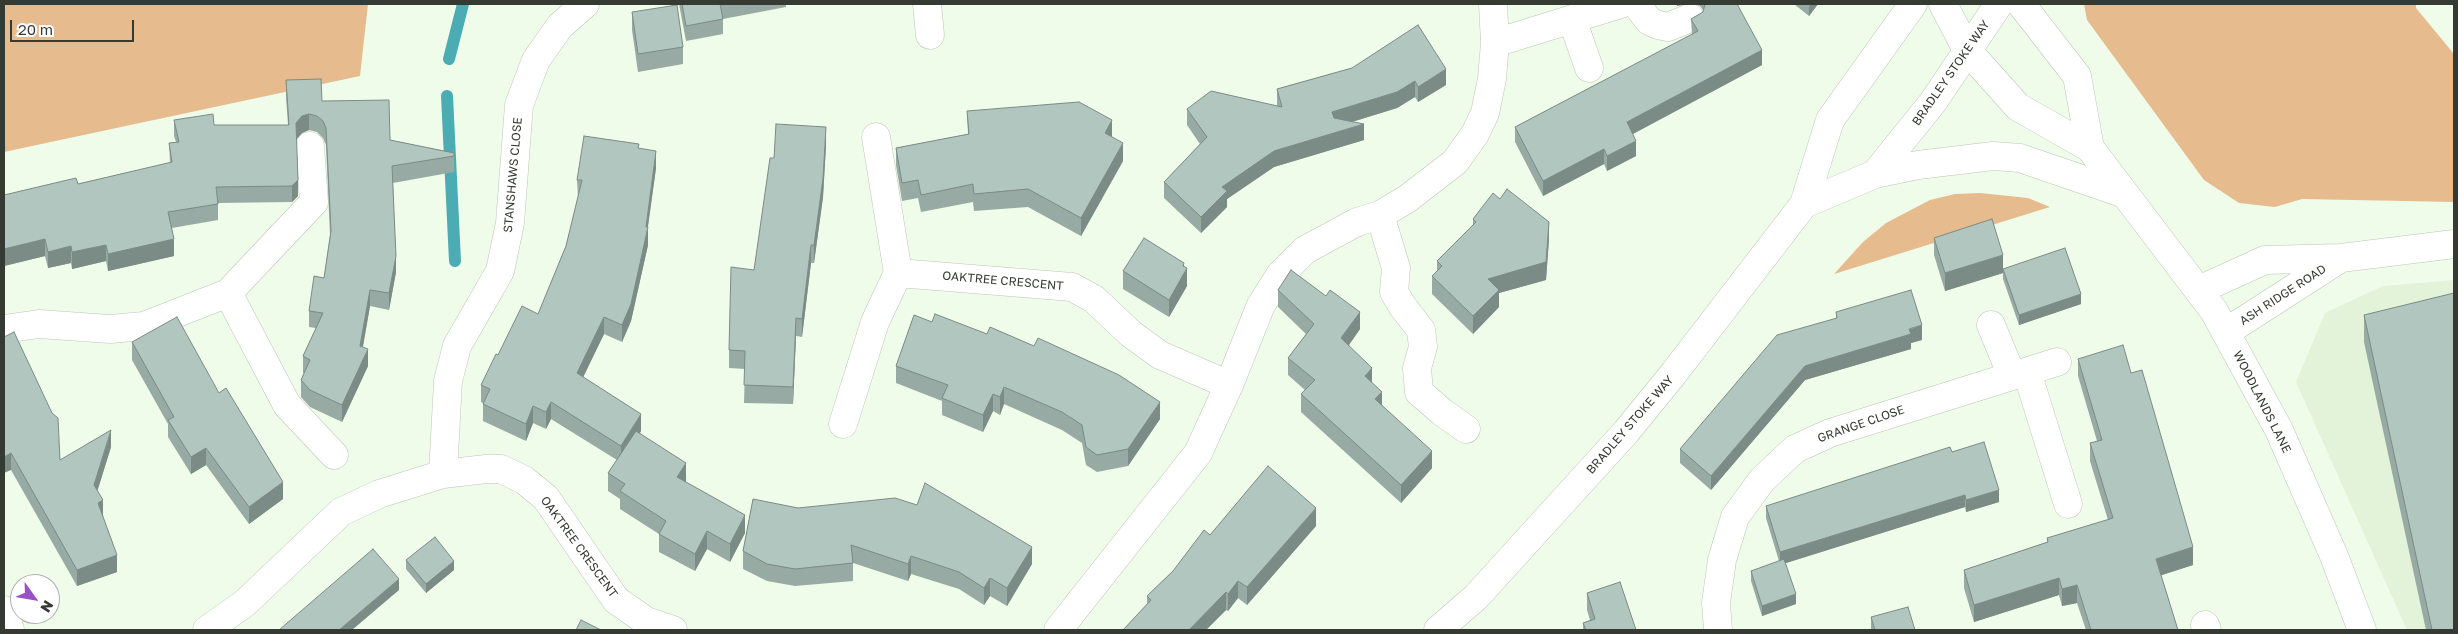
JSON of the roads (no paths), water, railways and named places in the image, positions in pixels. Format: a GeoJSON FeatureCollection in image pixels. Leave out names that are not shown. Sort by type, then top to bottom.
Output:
{"type":"FeatureCollection","features":[{"type":"Feature","properties":{"kind":"street","name":"STANSHAWS CLOSE"},"geometry":{"type":"LineString","coordinates":[[443,474],[448,382],[458,346],[500,271],[510,223],[519,105],[536,60],[560,26],[585,4]]}},
{"type":"Feature","properties":{"kind":"street"},"geometry":{"type":"LineString","coordinates":[[927,4],[930,35]]}},
{"type":"Feature","properties":{"kind":"street"},"geometry":{"type":"LineString","coordinates":[[1058,630],[1198,453],[1261,305],[1280,275],[1305,250],[1357,222],[1380,215],[1406,199],[1455,162],[1475,134],[1485,113],[1495,43],[1494,4]]}},
{"type":"Feature","properties":{"kind":"street"},"geometry":{"type":"LineString","coordinates":[[1495,43],[1621,4]]}},
{"type":"Feature","properties":{"kind":"street"},"geometry":{"type":"LineString","coordinates":[[1636,4],[1649,21],[1658,25],[1668,27],[1690,18]]}},
{"type":"Feature","properties":{"kind":"street","name":"BRADLEY STOKE WAY"},"geometry":{"type":"LineString","coordinates":[[1438,630],[1476,597],[1626,432],[1674,373],[1804,204],[1830,120],[1913,4]]}},
{"type":"Feature","properties":{"kind":"street","name":"WOODLANDS LANE"},"geometry":{"type":"LineString","coordinates":[[1943,4],[1968,50],[2018,107],[2090,148],[2199,290],[2226,332],[2279,430],[2334,556],[2362,630]]}},
{"type":"Feature","properties":{"kind":"street","name":"BRADLEY STOKE WAY"},"geometry":{"type":"LineString","coordinates":[[1804,204],[1876,174],[1934,102],[1999,4]]}},
{"type":"Feature","properties":{"kind":"street","name":"WOODLANDS LANE"},"geometry":{"type":"LineString","coordinates":[[2021,4],[2077,76],[2090,148]]}},
{"type":"Feature","properties":{"kind":"street"},"geometry":{"type":"LineString","coordinates":[[1572,19],[1589,68]]}},
{"type":"Feature","properties":{"kind":"street"},"geometry":{"type":"LineString","coordinates":[[843,424],[875,322],[898,273],[876,137]]}},
{"type":"Feature","properties":{"kind":"street"},"geometry":{"type":"LineString","coordinates":[[4,329],[38,324],[110,329],[144,326],[228,294],[314,202],[310,146]]}},
{"type":"Feature","properties":{"kind":"street"},"geometry":{"type":"LineString","coordinates":[[1876,174],[1918,164],[1993,156],[2020,158],[2126,194]]}},
{"type":"Feature","properties":{"kind":"street"},"geometry":{"type":"LineString","coordinates":[[1380,215],[1396,268],[1394,292],[1421,330],[1423,347],[1417,368],[1419,392],[1466,429]]}},
{"type":"Feature","properties":{"kind":"street","name":"ASH RIDGE ROAD"},"geometry":{"type":"LineString","coordinates":[[2199,290],[2265,260],[2341,258],[2454,244]]}},
{"type":"Feature","properties":{"kind":"street","name":"ASH RIDGE ROAD"},"geometry":{"type":"LineString","coordinates":[[2226,332],[2341,258]]}},
{"type":"Feature","properties":{"kind":"street","name":"OAKTREE CRESCENT"},"geometry":{"type":"LineString","coordinates":[[898,273],[1072,287],[1094,299],[1131,334],[1160,355],[1228,386]]}},
{"type":"Feature","properties":{"kind":"street"},"geometry":{"type":"LineString","coordinates":[[228,294],[286,404],[334,455]]}},
{"type":"Feature","properties":{"kind":"street"},"geometry":{"type":"LineString","coordinates":[[1991,324],[2019,374],[2068,504]]}},
{"type":"Feature","properties":{"kind":"street","name":"GRANGE CLOSE"},"geometry":{"type":"LineString","coordinates":[[1718,630],[1716,603],[1722,560],[1735,517],[1762,480],[1795,450],[1830,433],[2057,362]]}},
{"type":"Feature","properties":{"kind":"street","name":"OAKTREE CRESCENT"},"geometry":{"type":"LineString","coordinates":[[207,630],[245,603],[341,512],[379,494],[443,474],[501,469],[524,480],[546,498],[616,600],[646,621],[673,630]]}},
{"type":"Feature","properties":{"kind":"street"},"geometry":{"type":"LineString","coordinates":[[4,610],[10,630]]}},
{"type":"Feature","properties":{"kind":"waterway"},"geometry":{"type":"LineString","coordinates":[[449,59],[463,4]]}},
{"type":"Feature","properties":{"kind":"waterway"},"geometry":{"type":"LineString","coordinates":[[447,96],[455,261]]}}]}
